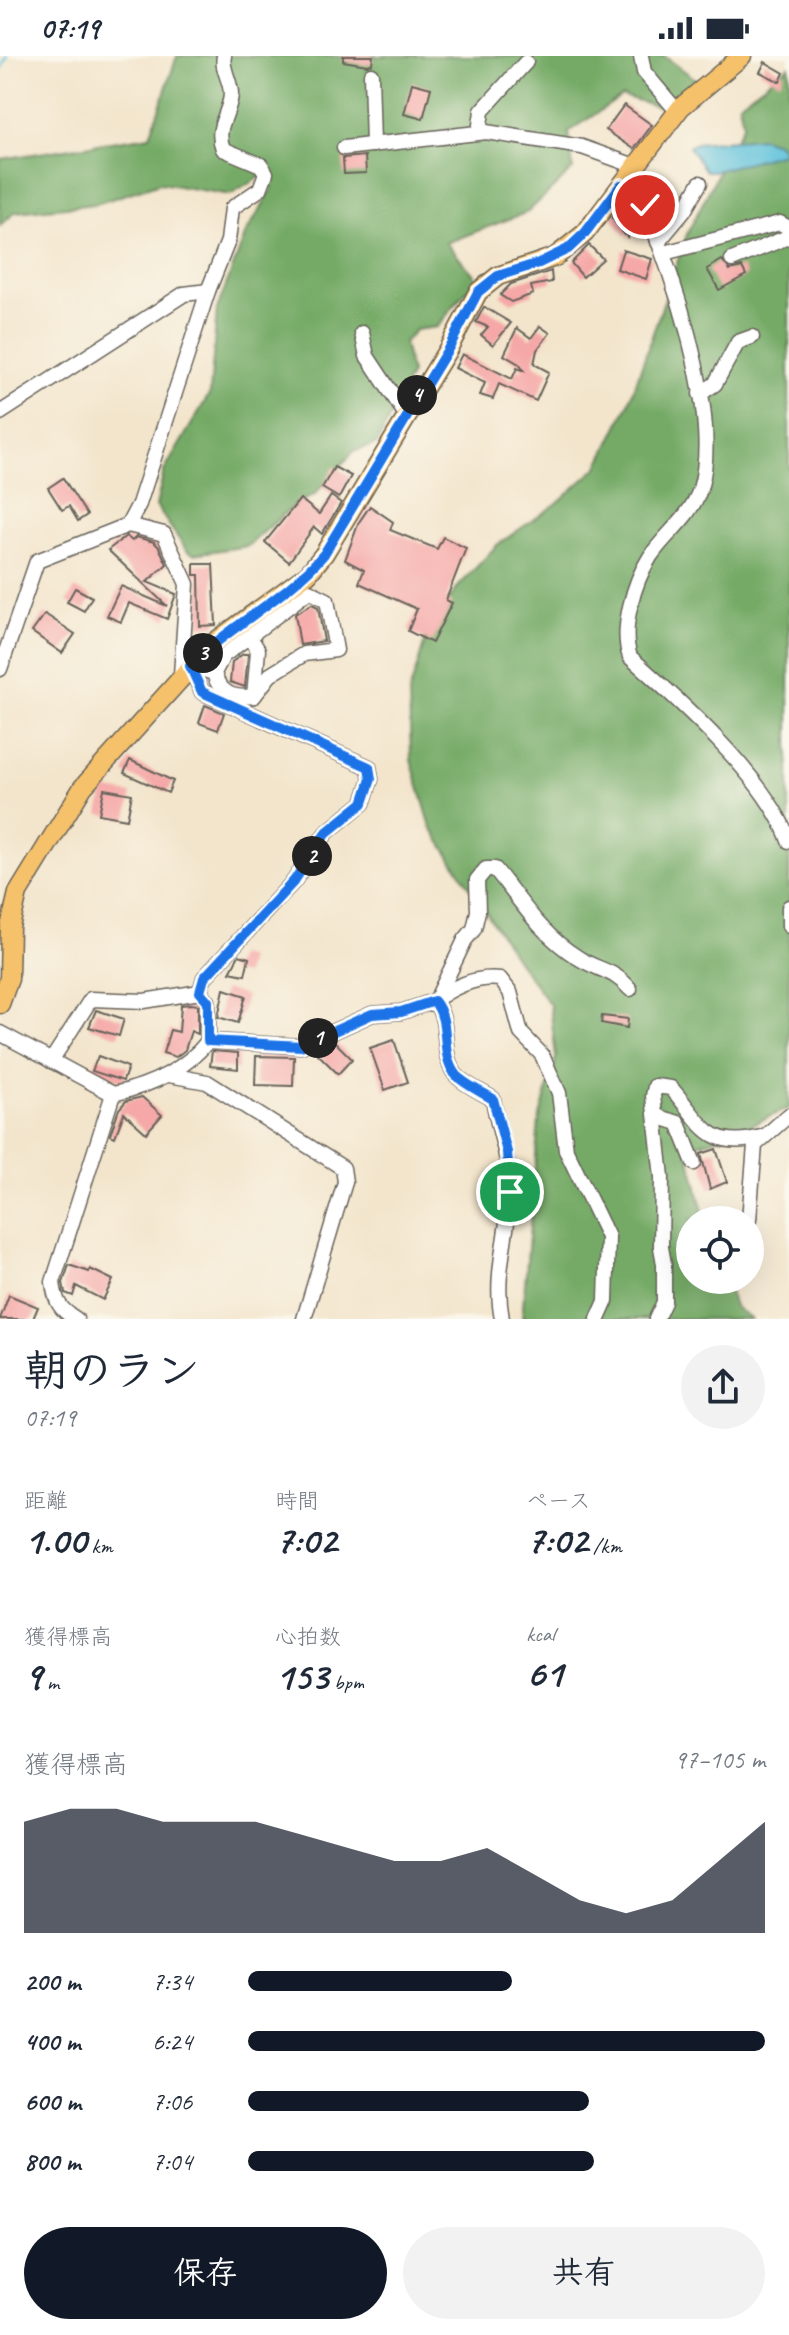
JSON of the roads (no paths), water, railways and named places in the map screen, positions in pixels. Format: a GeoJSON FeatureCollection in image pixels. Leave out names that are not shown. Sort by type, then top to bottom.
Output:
{"type":"FeatureCollection","features":[{"type":"Feature","properties":{"kind":"main road"},"geometry":{"type":"LineString","coordinates":[[0,1004],[6,995],[9,979],[10,927],[15,904],[34,864],[83,787],[212,644],[308,574],[324,554],[448,349],[478,292],[498,276],[539,263],[568,249],[585,233],[677,111],[742,56]]}},
{"type":"Feature","properties":{"kind":"street"},"geometry":{"type":"LineString","coordinates":[[128,525],[139,504],[208,291],[228,241],[232,208],[260,189],[266,173],[261,165],[223,149],[219,139],[220,121],[231,94],[222,60],[224,56]]}},
{"type":"Feature","properties":{"kind":"street"},"geometry":{"type":"LineString","coordinates":[[641,56],[644,72],[677,111]]}},
{"type":"Feature","properties":{"kind":"street"},"geometry":{"type":"LineString","coordinates":[[479,132],[482,111],[526,62]]}},
{"type":"Feature","properties":{"kind":"street"},"geometry":{"type":"LineString","coordinates":[[371,74],[373,145]]}},
{"type":"Feature","properties":{"kind":"street"},"geometry":{"type":"LineString","coordinates":[[344,148],[479,132],[523,135],[582,147],[635,166]]}},
{"type":"Feature","properties":{"kind":"street"},"geometry":{"type":"LineString","coordinates":[[661,247],[700,183]]}},
{"type":"Feature","properties":{"kind":"street"},"geometry":{"type":"LineString","coordinates":[[621,185],[645,205],[678,297],[700,394],[705,439],[699,491],[686,515],[649,558],[633,599],[626,643],[630,657],[745,773],[780,816],[789,841]]}},
{"type":"Feature","properties":{"kind":"street"},"geometry":{"type":"LineString","coordinates":[[661,247],[780,223],[789,230],[788,237],[732,260]]}},
{"type":"Feature","properties":{"kind":"street"},"geometry":{"type":"LineString","coordinates":[[0,413],[184,294],[208,291]]}},
{"type":"Feature","properties":{"kind":"street"},"geometry":{"type":"LineString","coordinates":[[362,333],[367,356],[406,415]]}},
{"type":"Feature","properties":{"kind":"street"},"geometry":{"type":"LineString","coordinates":[[700,394],[715,384],[738,342],[752,337]]}},
{"type":"Feature","properties":{"kind":"street"},"geometry":{"type":"LineString","coordinates":[[0,669],[37,561],[128,525],[164,534],[187,584],[186,671],[202,692],[369,767],[371,779],[363,803],[326,833],[294,881],[204,978],[200,992]]}},
{"type":"Feature","properties":{"kind":"street"},"geometry":{"type":"LineString","coordinates":[[309,591],[327,600],[336,650],[304,654],[270,675],[254,696],[225,693],[218,686],[214,673],[223,656],[309,591]]}},
{"type":"Feature","properties":{"kind":"street"},"geometry":{"type":"LineString","coordinates":[[245,639],[253,642],[258,650],[254,696]]}},
{"type":"Feature","properties":{"kind":"street"},"geometry":{"type":"LineString","coordinates":[[186,671],[214,673]]}},
{"type":"Feature","properties":{"kind":"street"},"geometry":{"type":"LineString","coordinates":[[434,1001],[465,940],[474,929],[478,911],[477,880],[486,869],[495,869],[539,927],[578,958],[616,973],[630,989]]}},
{"type":"Feature","properties":{"kind":"street"},"geometry":{"type":"LineString","coordinates":[[789,907],[789,926]]}},
{"type":"Feature","properties":{"kind":"street"},"geometry":{"type":"LineString","coordinates":[[208,1041],[301,1046],[372,1014],[401,1012],[434,1001],[449,990],[485,977],[500,979],[510,992],[521,1033],[542,1055],[559,1093],[566,1150],[608,1237],[606,1301],[598,1319]]}},
{"type":"Feature","properties":{"kind":"street"},"geometry":{"type":"LineString","coordinates":[[0,1033],[113,1094],[169,1075],[194,1058],[208,1041],[208,1001],[200,992]]}},
{"type":"Feature","properties":{"kind":"street"},"geometry":{"type":"LineString","coordinates":[[51,1061],[91,999],[144,1001],[200,992]]}},
{"type":"Feature","properties":{"kind":"street"},"geometry":{"type":"LineString","coordinates":[[434,1001],[445,1022],[446,1054],[456,1076],[493,1099],[507,1152],[510,1192],[497,1293],[502,1319]]}},
{"type":"Feature","properties":{"kind":"street"},"geometry":{"type":"LineString","coordinates":[[169,1075],[207,1082],[343,1168],[345,1182],[304,1319]]}},
{"type":"Feature","properties":{"kind":"street"},"geometry":{"type":"LineString","coordinates":[[656,1319],[664,1302],[664,1264],[662,1177],[653,1096],[655,1086],[662,1084],[671,1088],[708,1135],[728,1142],[761,1137]]}},
{"type":"Feature","properties":{"kind":"street"},"geometry":{"type":"LineString","coordinates":[[76,1319],[63,1311],[54,1298],[53,1282],[113,1094]]}},
{"type":"Feature","properties":{"kind":"street"},"geometry":{"type":"LineString","coordinates":[[750,1206],[755,1145],[789,1115]]}},
{"type":"Feature","properties":{"kind":"street"},"geometry":{"type":"LineString","coordinates":[[656,1116],[678,1123],[694,1163]]}},
{"type":"Feature","properties":{"kind":"water"},"geometry":{"type":"Polygon","coordinates":[[[762,138],[779,144],[783,153],[715,171],[706,171],[689,147],[696,143],[762,138]]]}},
{"type":"Feature","properties":{"kind":"waterway"},"geometry":{"type":"LineString","coordinates":[[0,71],[7,56]]}}]}
